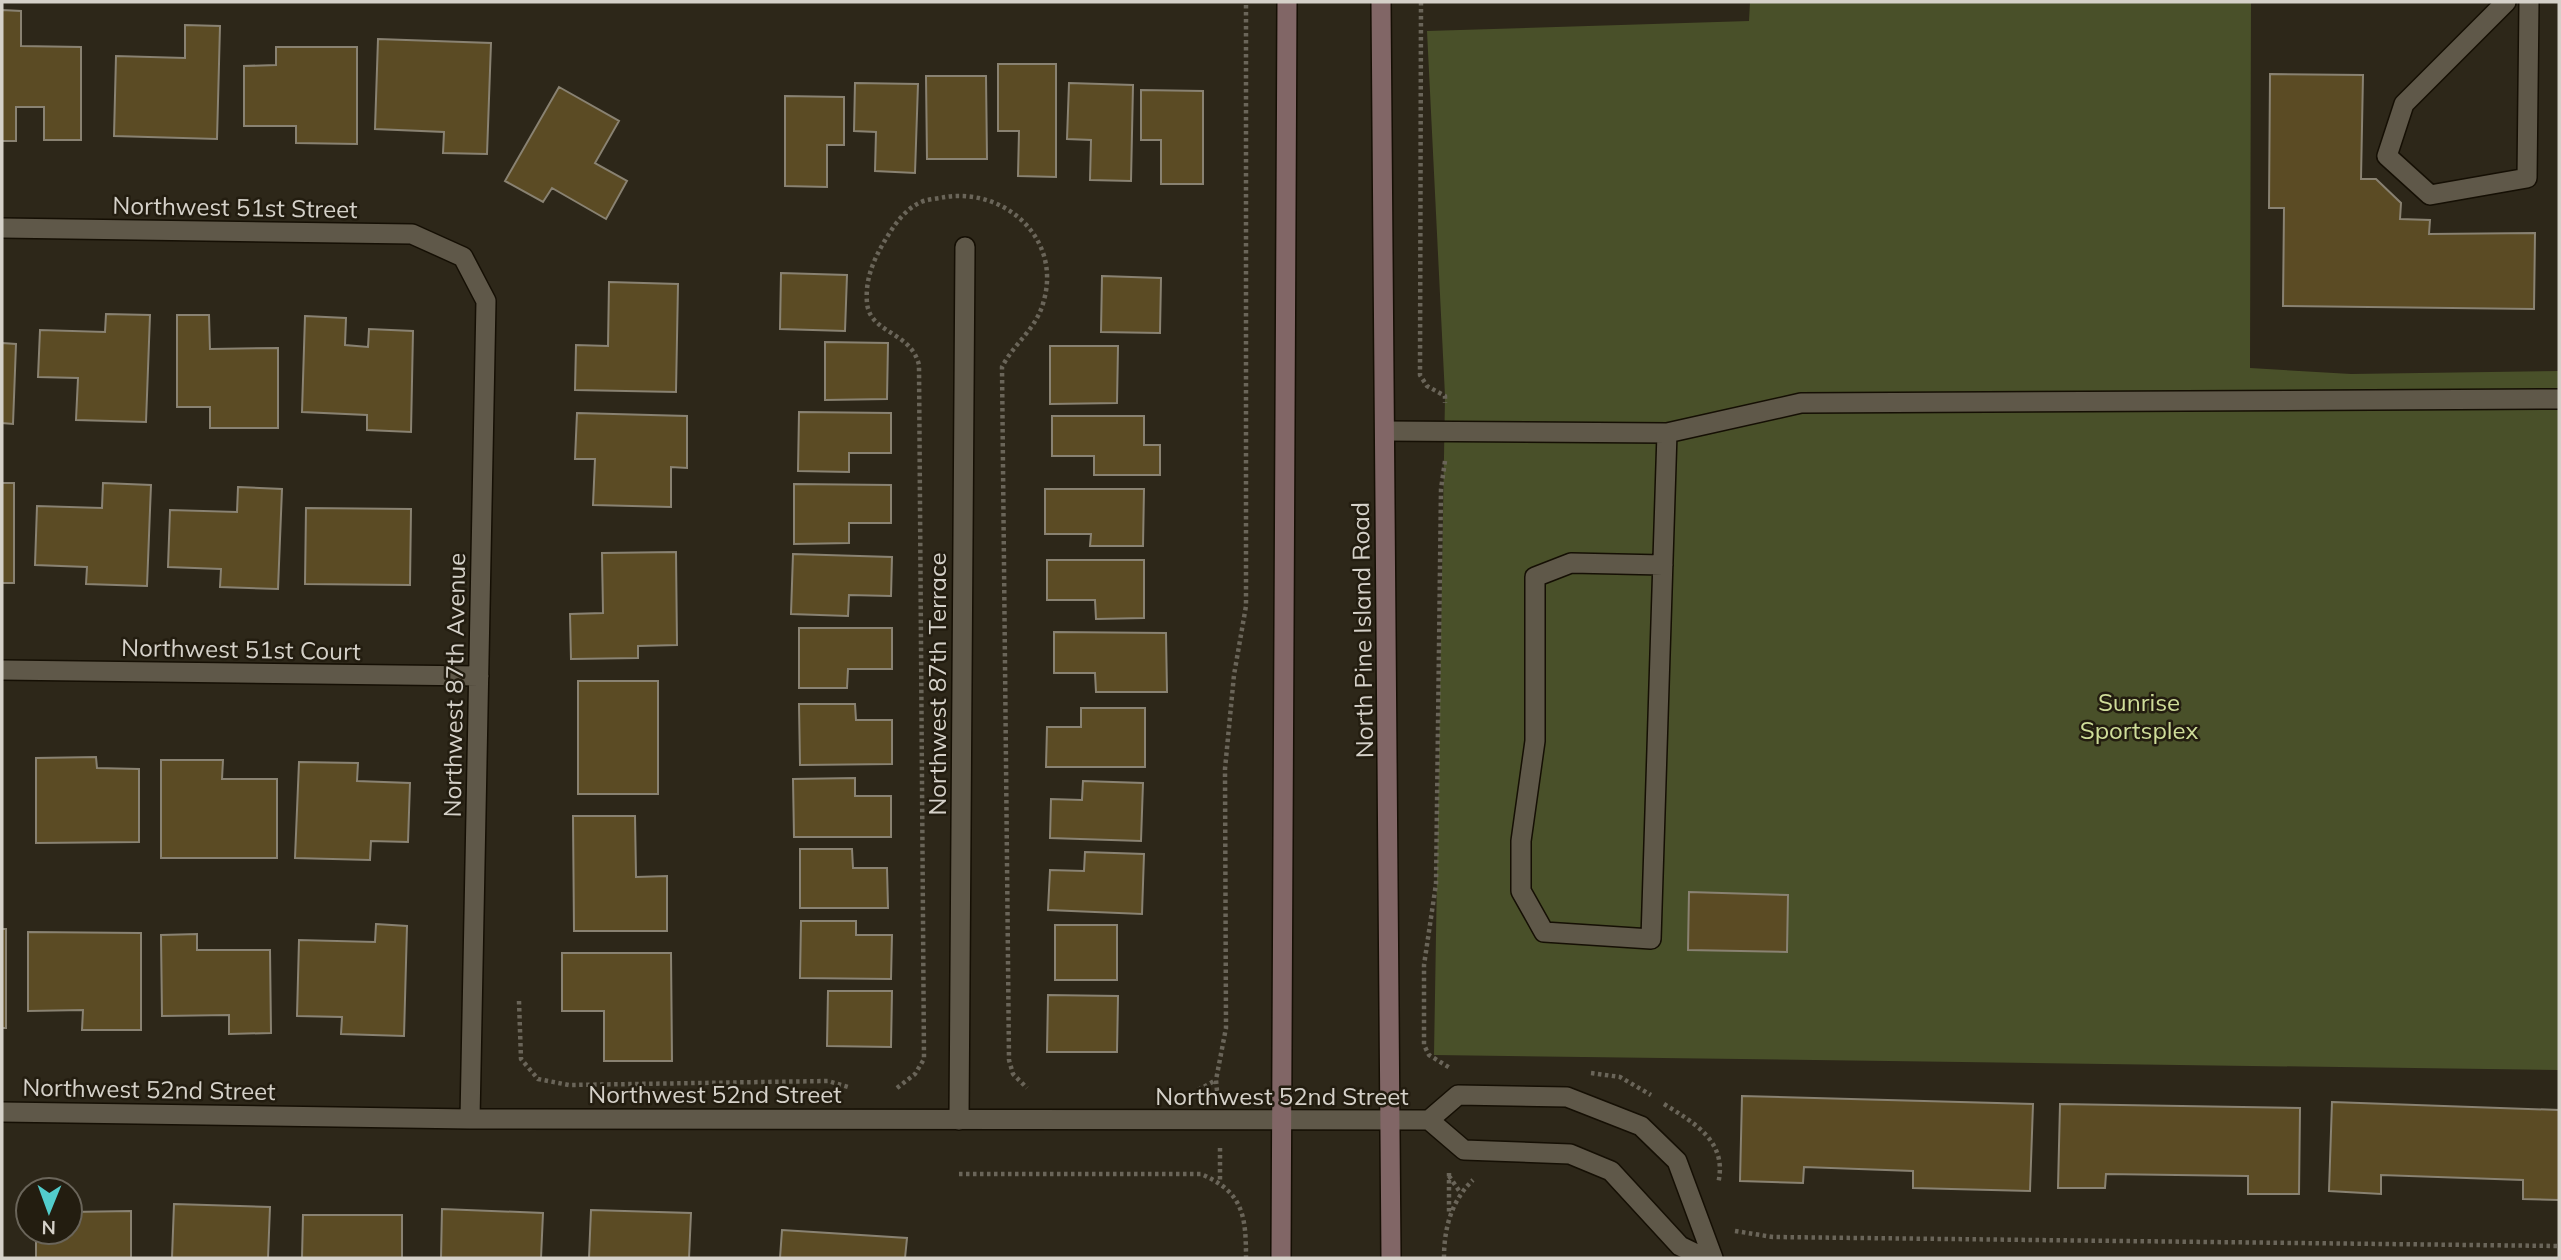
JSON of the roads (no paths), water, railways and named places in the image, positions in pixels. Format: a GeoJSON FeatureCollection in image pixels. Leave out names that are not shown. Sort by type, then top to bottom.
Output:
{"type":"FeatureCollection","features":[{"type":"Feature","properties":{"kind":"main road"},"geometry":{"type":"LineString","coordinates":[[1281,1258],[1287,2]]}},
{"type":"Feature","properties":{"kind":"main road","name":"North Pine Island Road"},"geometry":{"type":"LineString","coordinates":[[1381,2],[1391,1258]]}},
{"type":"Feature","properties":{"kind":"street"},"geometry":{"type":"LineString","coordinates":[[2506,2],[2404,104],[2386,156],[2430,195],[2527,178],[2529,2]]}},
{"type":"Feature","properties":{"kind":"street","name":"Northwest 51st Street"},"geometry":{"type":"LineString","coordinates":[[2,228],[412,234],[463,257]]}},
{"type":"Feature","properties":{"kind":"street","name":"Northwest 87th Terrace"},"geometry":{"type":"LineString","coordinates":[[959,1120],[965,247]]}},
{"type":"Feature","properties":{"kind":"street","name":"Northwest 87th Avenue"},"geometry":{"type":"LineString","coordinates":[[463,257],[486,302],[470,1119]]}},
{"type":"Feature","properties":{"kind":"street"},"geometry":{"type":"LineString","coordinates":[[1385,431],[1667,433],[1801,402],[2559,399]]}},
{"type":"Feature","properties":{"kind":"street"},"geometry":{"type":"LineString","coordinates":[[1662,565],[1571,563],[1535,577],[1535,741],[1521,841],[1521,891],[1544,932],[1651,939],[1667,433]]}},
{"type":"Feature","properties":{"kind":"street","name":"Northwest 51st Court"},"geometry":{"type":"LineString","coordinates":[[2,670],[479,676]]}},
{"type":"Feature","properties":{"kind":"street","name":"Northwest 52nd Street"},"geometry":{"type":"LineString","coordinates":[[1429,1120],[1458,1095],[1567,1097],[1641,1126],[1677,1161],[1713,1258]]}},
{"type":"Feature","properties":{"kind":"street","name":"Northwest 52nd Street"},"geometry":{"type":"LineString","coordinates":[[2,1112],[470,1119],[1429,1120],[1464,1150],[1570,1154],[1611,1171],[1680,1246],[1705,1258]]}},
{"type":"Feature","properties":{"kind":"park label","name":"Sunrise Sportsplex"},"geometry":{"type":"Point","coordinates":[2139,716]}}]}
